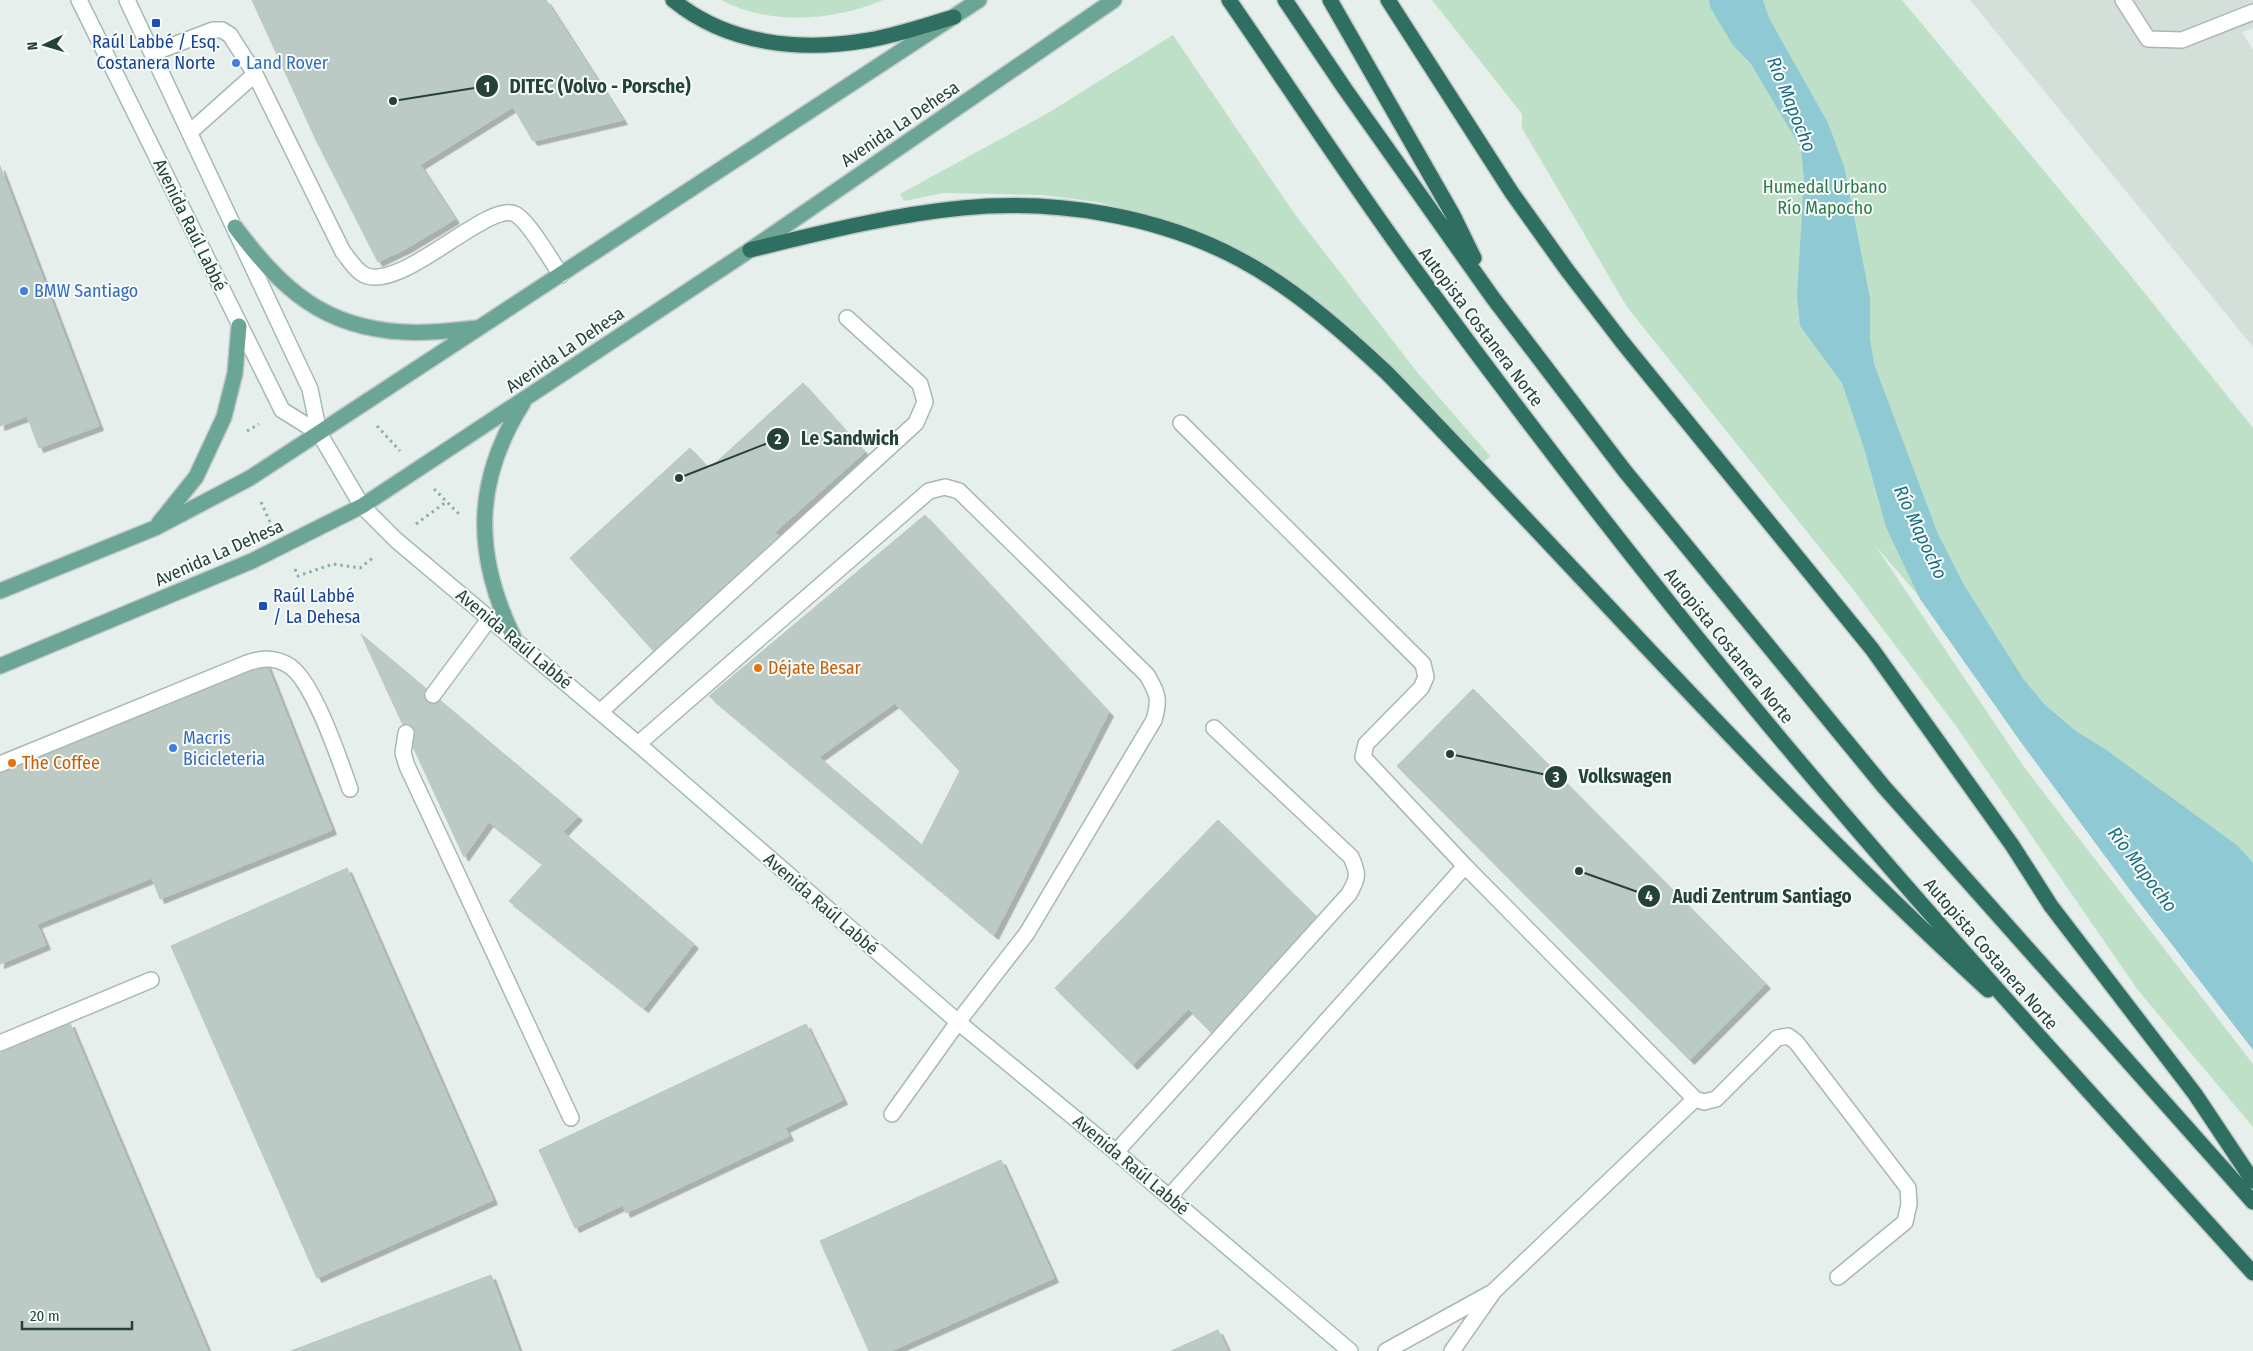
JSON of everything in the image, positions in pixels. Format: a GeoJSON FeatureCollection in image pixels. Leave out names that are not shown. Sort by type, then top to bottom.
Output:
{"type":"FeatureCollection","features":[{"type":"Feature","properties":{"kind":"highway"},"geometry":{"type":"LineString","coordinates":[[673,0],[705,21],[726,31],[753,39],[792,44],[820,45],[871,40],[954,17]]}},
{"type":"Feature","properties":{"kind":"highway","name":"Autopista Costanera Norte"},"geometry":{"type":"LineString","coordinates":[[1229,0],[1414,269],[1594,508],[1806,769],[2042,1039],[2253,1273]]}},
{"type":"Feature","properties":{"kind":"highway","name":"Autopista Costanera Norte"},"geometry":{"type":"LineString","coordinates":[[1285,0],[1345,89],[1493,298],[1624,470],[1884,787],[2253,1202]]}},
{"type":"Feature","properties":{"kind":"highway"},"geometry":{"type":"LineString","coordinates":[[1330,0],[1453,215],[1493,298]]}},
{"type":"Feature","properties":{"kind":"highway"},"geometry":{"type":"LineString","coordinates":[[1388,0],[1512,193],[1567,270],[1623,343],[1872,649],[2012,845],[2052,906],[2194,1094],[2253,1181]]}},
{"type":"Feature","properties":{"kind":"highway"},"geometry":{"type":"LineString","coordinates":[[750,250],[919,213],[1006,206],[1058,208],[1109,215],[1160,227],[1225,252],[1278,282],[1351,339],[1387,373],[1782,791],[1917,925],[2042,1039]]}},
{"type":"Feature","properties":{"kind":"main road","name":"Avenida Raúl Labbé"},"geometry":{"type":"LineString","coordinates":[[79,0],[282,410],[319,433]]}},
{"type":"Feature","properties":{"kind":"main road","name":"Avenida Raúl Labbé"},"geometry":{"type":"LineString","coordinates":[[127,0],[310,389],[319,433],[362,506],[396,540],[638,744],[958,1022],[1116,1152],[1350,1351]]}},
{"type":"Feature","properties":{"kind":"main road"},"geometry":{"type":"LineString","coordinates":[[0,591],[155,528],[250,478],[979,0]]}},
{"type":"Feature","properties":{"kind":"main road","name":"Avenida La Dehesa"},"geometry":{"type":"LineString","coordinates":[[0,666],[252,561],[362,506],[750,250],[1114,0]]}},
{"type":"Feature","properties":{"kind":"main road"},"geometry":{"type":"LineString","coordinates":[[2123,0],[2148,39],[2182,40],[2253,12]]}},
{"type":"Feature","properties":{"kind":"main road"},"geometry":{"type":"LineString","coordinates":[[153,53],[213,30],[222,30],[230,35],[255,74],[343,252],[354,267],[366,276],[381,277],[398,272],[500,213],[508,212],[522,219],[561,275]]}},
{"type":"Feature","properties":{"kind":"main road"},"geometry":{"type":"LineString","coordinates":[[190,132],[255,74]]}},
{"type":"Feature","properties":{"kind":"main road"},"geometry":{"type":"LineString","coordinates":[[235,227],[257,256],[282,282],[319,310],[346,323],[375,329],[405,332],[481,327]]}},
{"type":"Feature","properties":{"kind":"main road"},"geometry":{"type":"LineString","coordinates":[[600,712],[916,423],[925,402],[920,384],[847,318]]}},
{"type":"Feature","properties":{"kind":"main road"},"geometry":{"type":"LineString","coordinates":[[155,528],[196,477],[224,417],[235,372],[239,326]]}},
{"type":"Feature","properties":{"kind":"main road"},"geometry":{"type":"LineString","coordinates":[[514,638],[499,608],[490,575],[485,541],[485,507],[490,478],[498,450],[511,423],[526,399]]}},
{"type":"Feature","properties":{"kind":"main road"},"geometry":{"type":"LineString","coordinates":[[1181,423],[1423,664],[1426,677],[1421,688],[1366,744],[1363,757],[1466,866],[1695,1099],[1704,1102],[1716,1099],[1777,1038],[1788,1036],[1796,1042],[1908,1188],[1909,1204],[1905,1222],[1838,1277]]}},
{"type":"Feature","properties":{"kind":"main road"},"geometry":{"type":"LineString","coordinates":[[638,744],[929,491],[945,487],[959,491],[1146,675],[1156,690],[1159,702],[1154,720],[1032,926],[958,1022],[892,1114]]}},
{"type":"Feature","properties":{"kind":"main road"},"geometry":{"type":"LineString","coordinates":[[433,695],[490,618]]}},
{"type":"Feature","properties":{"kind":"main road"},"geometry":{"type":"LineString","coordinates":[[0,764],[262,658],[274,659],[290,665],[304,682],[320,711],[350,789]]}},
{"type":"Feature","properties":{"kind":"main road"},"geometry":{"type":"LineString","coordinates":[[1116,1152],[1342,902],[1356,883],[1358,870],[1351,857],[1214,728]]}},
{"type":"Feature","properties":{"kind":"main road"},"geometry":{"type":"LineString","coordinates":[[406,733],[403,753],[407,766],[571,1118]]}},
{"type":"Feature","properties":{"kind":"main road"},"geometry":{"type":"LineString","coordinates":[[1169,1197],[1466,866]]}},
{"type":"Feature","properties":{"kind":"main road"},"geometry":{"type":"LineString","coordinates":[[0,1044],[151,980]]}},
{"type":"Feature","properties":{"kind":"main road"},"geometry":{"type":"LineString","coordinates":[[1452,1351],[1494,1291],[1695,1099]]}},
{"type":"Feature","properties":{"kind":"main road"},"geometry":{"type":"LineString","coordinates":[[1386,1351],[1494,1291]]}},
{"type":"Feature","properties":{"kind":"shaded area"},"geometry":{"type":"Polygon","coordinates":[[[1970,0],[2253,0],[2253,28],[2242,32],[2253,50],[2253,347],[1970,0]]]}},
{"type":"Feature","properties":{"kind":"green space"},"geometry":{"type":"Polygon","coordinates":[[[721,0],[883,0],[843,13],[802,18],[760,14],[721,0]]]}},
{"type":"Feature","properties":{"kind":"green space","name":"Humedal Urbano Río Mapocho"},"geometry":{"type":"Polygon","coordinates":[[[1432,0],[1902,0],[2127,271],[2253,428],[2253,1029],[1941,622],[1875,545],[2024,767],[2253,1064],[2253,1127],[2137,989],[1956,726],[1852,588],[1627,307],[1522,128],[1522,114],[1432,0]]]}},
{"type":"Feature","properties":{"kind":"green space"},"geometry":{"type":"Polygon","coordinates":[[[1173,35],[1294,213],[1417,372],[1490,456],[1480,466],[1391,371],[1208,239],[1154,217],[1098,202],[1042,195],[944,193],[904,201],[900,194],[1048,113],[1173,35]]]}},
{"type":"Feature","properties":{"kind":"water","name":"Río Mapocho"},"geometry":{"type":"Polygon","coordinates":[[[1709,0],[1763,0],[1769,18],[1828,123],[1844,166],[1870,298],[1870,339],[1874,364],[1938,534],[1964,585],[2024,680],[2044,704],[2077,732],[2105,749],[2238,846],[2253,863],[2253,1050],[2133,894],[2020,741],[1920,599],[1886,527],[1864,448],[1842,383],[1800,326],[1797,295],[1804,180],[1801,148],[1751,64],[1732,44],[1710,7],[1709,0]]]}},
{"type":"Feature","properties":{"kind":"building"},"geometry":{"type":"Polygon","coordinates":[[[252,0],[546,0],[623,120],[533,141],[513,107],[420,165],[455,219],[407,248],[378,262],[316,140],[252,0]]]}},
{"type":"Feature","properties":{"kind":"building","name":"BMW Santiago"},"geometry":{"type":"Polygon","coordinates":[[[0,166],[99,426],[39,448],[27,416],[0,426],[0,166]]]}},
{"type":"Feature","properties":{"kind":"building"},"geometry":{"type":"Polygon","coordinates":[[[803,383],[865,452],[775,532],[784,542],[658,656],[570,558],[690,448],[709,469],[803,383]]]}},
{"type":"Feature","properties":{"kind":"building"},"geometry":{"type":"Polygon","coordinates":[[[925,515],[1109,712],[994,935],[709,696],[925,515]],[[895,703],[819,757],[922,845],[960,771],[895,703]]]}},
{"type":"Feature","properties":{"kind":"building"},"geometry":{"type":"Polygon","coordinates":[[[361,634],[578,816],[563,832],[694,944],[644,1008],[509,901],[543,864],[489,822],[464,857],[361,634]]]}},
{"type":"Feature","properties":{"kind":"building"},"geometry":{"type":"Polygon","coordinates":[[[266,663],[332,830],[160,899],[152,878],[37,924],[46,945],[0,964],[0,768],[266,663]]]}},
{"type":"Feature","properties":{"kind":"building"},"geometry":{"type":"Polygon","coordinates":[[[1473,689],[1766,984],[1690,1060],[1397,766],[1473,689]]]}},
{"type":"Feature","properties":{"kind":"building"},"geometry":{"type":"Polygon","coordinates":[[[1218,820],[1322,922],[1213,1034],[1188,1009],[1133,1065],[1055,988],[1218,820]]]}},
{"type":"Feature","properties":{"kind":"building"},"geometry":{"type":"Polygon","coordinates":[[[347,868],[493,1200],[317,1278],[171,946],[347,868]]]}},
{"type":"Feature","properties":{"kind":"building"},"geometry":{"type":"Polygon","coordinates":[[[70,1023],[208,1351],[0,1351],[0,1053],[70,1023]]]}},
{"type":"Feature","properties":{"kind":"building"},"geometry":{"type":"Polygon","coordinates":[[[806,1024],[843,1100],[785,1128],[789,1136],[626,1213],[623,1205],[575,1228],[539,1150],[806,1024]]]}},
{"type":"Feature","properties":{"kind":"building"},"geometry":{"type":"Polygon","coordinates":[[[1001,1160],[1054,1278],[891,1351],[869,1351],[820,1241],[1001,1160]]]}},
{"type":"Feature","properties":{"kind":"building"},"geometry":{"type":"Polygon","coordinates":[[[491,1275],[519,1351],[291,1351],[491,1275]]]}},
{"type":"Feature","properties":{"kind":"building"},"geometry":{"type":"Polygon","coordinates":[[[1218,1330],[1228,1351],[1171,1351],[1218,1330]]]}},
{"type":"Feature","properties":{"kind":"place","name":"Raúl Labbé / Esq. Costanera Norte"},"geometry":{"type":"Point","coordinates":[156,23]}},
{"type":"Feature","properties":{"kind":"place","name":"Land Rover"},"geometry":{"type":"Point","coordinates":[236,63]}},
{"type":"Feature","properties":{"kind":"place","name":"DITEC (Volvo - Porsche)"},"geometry":{"type":"Point","coordinates":[393,101]}},
{"type":"Feature","properties":{"kind":"place","name":"BMW Santiago"},"geometry":{"type":"Point","coordinates":[24,291]}},
{"type":"Feature","properties":{"kind":"place","name":"Le Sandwich"},"geometry":{"type":"Point","coordinates":[679,478]}},
{"type":"Feature","properties":{"kind":"place","name":"Raúl Labbé / La Dehesa"},"geometry":{"type":"Point","coordinates":[263,606]}},
{"type":"Feature","properties":{"kind":"place","name":"Déjate Besar"},"geometry":{"type":"Point","coordinates":[758,668]}},
{"type":"Feature","properties":{"kind":"place","name":"Macris Bicicleteria"},"geometry":{"type":"Point","coordinates":[173,748]}},
{"type":"Feature","properties":{"kind":"place","name":"Volkswagen"},"geometry":{"type":"Point","coordinates":[1450,754]}},
{"type":"Feature","properties":{"kind":"place","name":"The Coffee"},"geometry":{"type":"Point","coordinates":[12,763]}},
{"type":"Feature","properties":{"kind":"place","name":"Audi Zentrum Santiago"},"geometry":{"type":"Point","coordinates":[1579,871]}}]}
